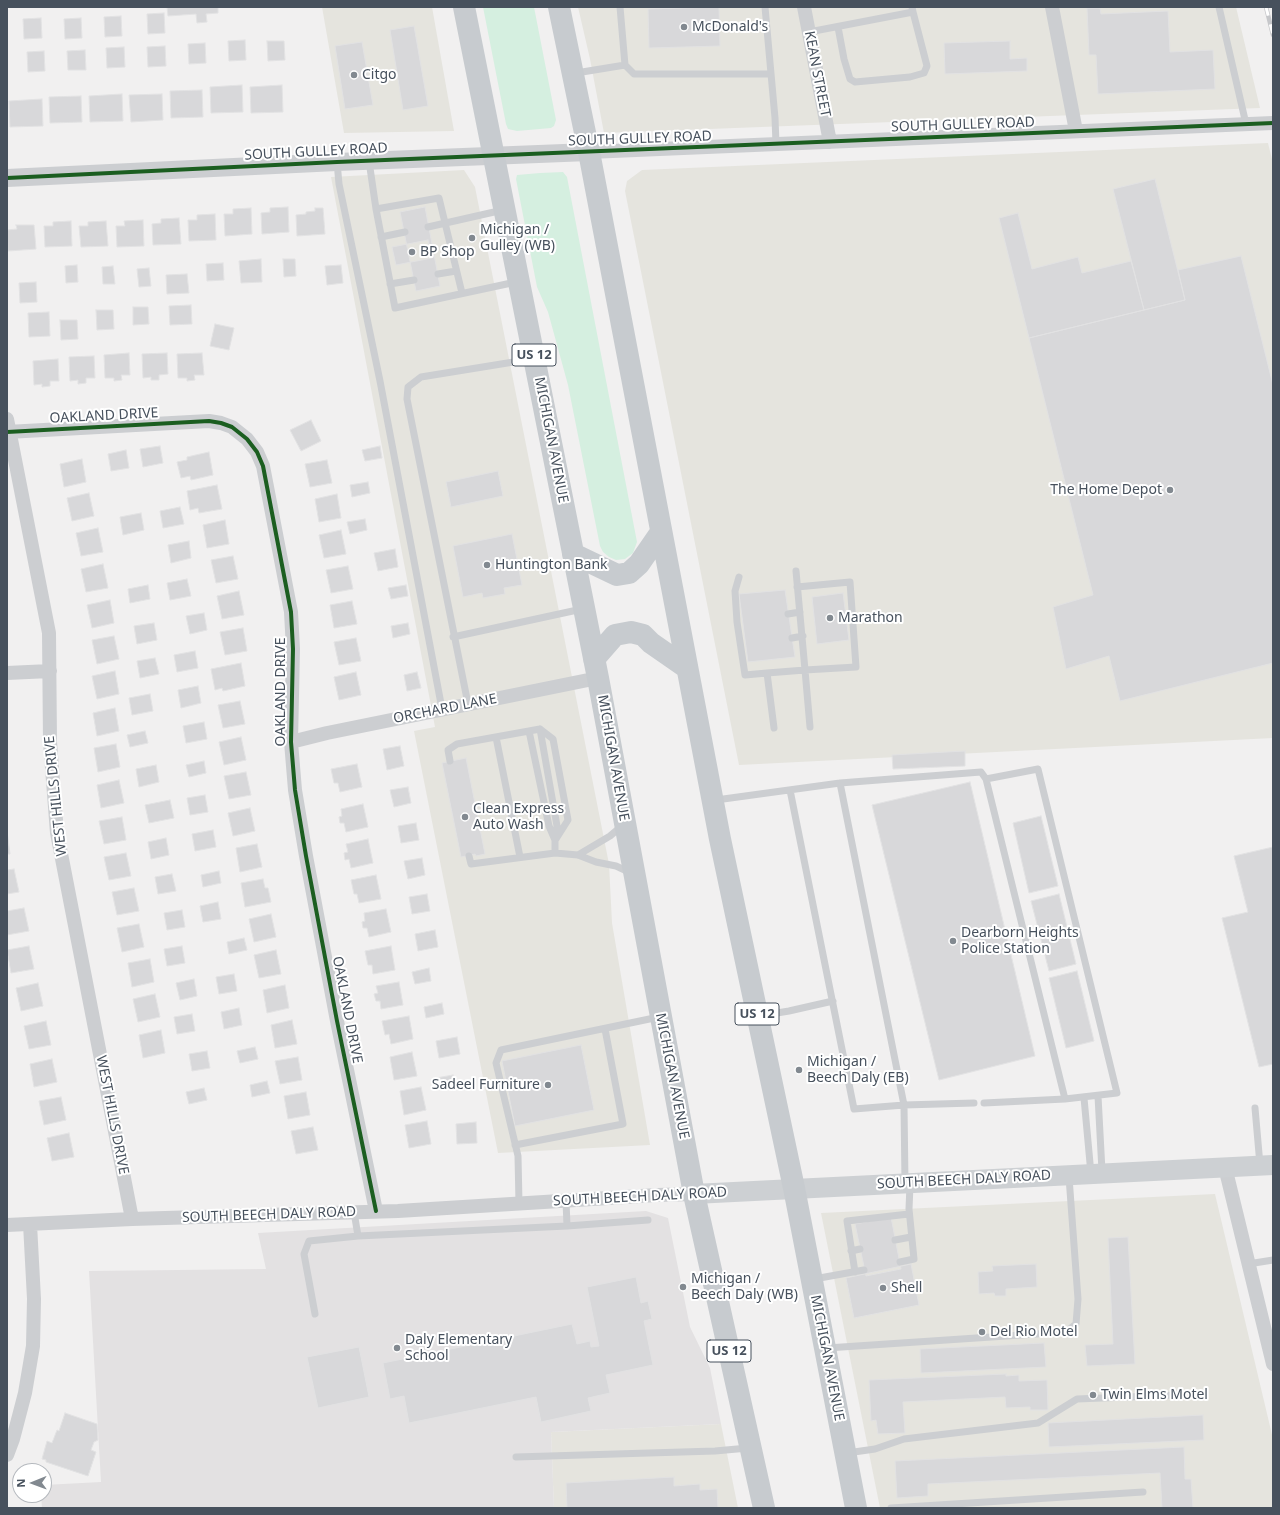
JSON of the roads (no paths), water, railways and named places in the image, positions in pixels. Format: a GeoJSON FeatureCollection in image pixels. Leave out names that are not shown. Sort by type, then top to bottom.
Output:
{"type":"FeatureCollection","features":[{"type":"Feature","properties":{"kind":"main road","name":"MICHIGAN AVENUE"},"geometry":{"type":"LineString","coordinates":[[464,7],[596,669],[694,1194],[764,1508]]}},
{"type":"Feature","properties":{"kind":"main road","name":"MICHIGAN AVENUE"},"geometry":{"type":"LineString","coordinates":[[559,7],[589,152],[712,801],[794,1188],[856,1508]]}},
{"type":"Feature","properties":{"kind":"main road"},"geometry":{"type":"LineString","coordinates":[[573,554],[617,576],[629,573],[639,564],[661,532]]}},
{"type":"Feature","properties":{"kind":"main road"},"geometry":{"type":"LineString","coordinates":[[596,669],[615,635],[631,632],[643,635],[687,668]]}},
{"type":"Feature","properties":{"kind":"main road","name":"SOUTH BEECH DALY ROAD"},"geometry":{"type":"LineString","coordinates":[[694,1194],[721,1194],[794,1188],[1266,1165]]}},
{"type":"Feature","properties":{"kind":"street","name":"KEAN STREET"},"geometry":{"type":"LineString","coordinates":[[804,7],[830,142]]}},
{"type":"Feature","properties":{"kind":"street"},"geometry":{"type":"LineString","coordinates":[[1052,7],[1076,131]]}},
{"type":"Feature","properties":{"kind":"street","name":"SOUTH GULLEY ROAD"},"geometry":{"type":"LineString","coordinates":[[7,178],[337,162],[1273,123]]}},
{"type":"Feature","properties":{"kind":"street","name":"OAKLAND DRIVE"},"geometry":{"type":"LineString","coordinates":[[8,427],[209,421],[232,427],[248,439],[257,452],[263,466],[291,612],[293,649],[291,742],[295,790],[337,1021],[376,1211]]}},
{"type":"Feature","properties":{"kind":"street","name":"WEST HILLS DRIVE"},"geometry":{"type":"LineString","coordinates":[[8,427],[49,633],[50,742],[57,833],[132,1219]]}},
{"type":"Feature","properties":{"kind":"street","name":"ORCHARD LANE"},"geometry":{"type":"LineString","coordinates":[[291,742],[327,733],[468,704],[596,669]]}},
{"type":"Feature","properties":{"kind":"street"},"geometry":{"type":"LineString","coordinates":[[7,673],[50,671]]}},
{"type":"Feature","properties":{"kind":"street"},"geometry":{"type":"LineString","coordinates":[[1225,1167],[1248,1264],[1269,1331],[1273,1364]]}},
{"type":"Feature","properties":{"kind":"street","name":"SOUTH BEECH DALY ROAD"},"geometry":{"type":"LineString","coordinates":[[7,1225],[132,1219],[354,1212],[694,1194]]}},
{"type":"Feature","properties":{"kind":"street"},"geometry":{"type":"LineString","coordinates":[[7,1455],[26,1393],[33,1346],[34,1299],[30,1224]]}},
{"type":"Feature","properties":{"kind":"lane"},"geometry":{"type":"LineString","coordinates":[[620,7],[625,65],[634,74],[772,74]]}},
{"type":"Feature","properties":{"kind":"lane"},"geometry":{"type":"LineString","coordinates":[[765,7],[772,74],[776,144]]}},
{"type":"Feature","properties":{"kind":"lane"},"geometry":{"type":"LineString","coordinates":[[1219,7],[1246,124]]}},
{"type":"Feature","properties":{"kind":"lane"},"geometry":{"type":"LineString","coordinates":[[809,32],[912,10],[927,66],[924,73],[910,77],[855,82],[850,80],[844,59],[838,27]]}},
{"type":"Feature","properties":{"kind":"lane"},"geometry":{"type":"LineString","coordinates":[[573,73],[625,65]]}},
{"type":"Feature","properties":{"kind":"lane"},"geometry":{"type":"LineString","coordinates":[[369,161],[376,209],[395,308],[519,281]]}},
{"type":"Feature","properties":{"kind":"lane"},"geometry":{"type":"LineString","coordinates":[[337,162],[340,184],[380,381],[442,709]]}},
{"type":"Feature","properties":{"kind":"lane"},"geometry":{"type":"LineString","coordinates":[[376,209],[439,198],[462,293]]}},
{"type":"Feature","properties":{"kind":"lane"},"geometry":{"type":"LineString","coordinates":[[428,227],[505,210]]}},
{"type":"Feature","properties":{"kind":"lane"},"geometry":{"type":"LineString","coordinates":[[381,237],[404,232]]}},
{"type":"Feature","properties":{"kind":"lane"},"geometry":{"type":"LineString","coordinates":[[438,274],[456,271]]}},
{"type":"Feature","properties":{"kind":"lane"},"geometry":{"type":"LineString","coordinates":[[390,284],[414,280]]}},
{"type":"Feature","properties":{"kind":"lane"},"geometry":{"type":"LineString","coordinates":[[468,704],[407,399],[408,387],[421,377],[534,358]]}},
{"type":"Feature","properties":{"kind":"lane"},"geometry":{"type":"LineString","coordinates":[[796,572],[803,636],[810,727]]}},
{"type":"Feature","properties":{"kind":"lane"},"geometry":{"type":"LineString","coordinates":[[739,577],[735,591],[743,645],[745,675],[856,667],[850,582],[797,587]]}},
{"type":"Feature","properties":{"kind":"lane"},"geometry":{"type":"LineString","coordinates":[[454,637],[584,609]]}},
{"type":"Feature","properties":{"kind":"lane"},"geometry":{"type":"LineString","coordinates":[[788,614],[800,612]]}},
{"type":"Feature","properties":{"kind":"lane"},"geometry":{"type":"LineString","coordinates":[[792,638],[803,636]]}},
{"type":"Feature","properties":{"kind":"lane"},"geometry":{"type":"LineString","coordinates":[[767,673],[774,728]]}},
{"type":"Feature","properties":{"kind":"lane"},"geometry":{"type":"LineString","coordinates":[[450,761],[448,750],[456,744],[540,728]]}},
{"type":"Feature","properties":{"kind":"lane"},"geometry":{"type":"LineString","coordinates":[[540,728],[557,826],[555,840],[556,852]]}},
{"type":"Feature","properties":{"kind":"lane"},"geometry":{"type":"LineString","coordinates":[[540,728],[553,738],[568,820],[555,840]]}},
{"type":"Feature","properties":{"kind":"lane"},"geometry":{"type":"LineString","coordinates":[[529,731],[549,826],[555,840]]}},
{"type":"Feature","properties":{"kind":"lane"},"geometry":{"type":"LineString","coordinates":[[496,737],[520,857]]}},
{"type":"Feature","properties":{"kind":"lane"},"geometry":{"type":"LineString","coordinates":[[984,1103],[1084,1098],[1117,1093],[1038,769],[986,780]]}},
{"type":"Feature","properties":{"kind":"lane"},"geometry":{"type":"LineString","coordinates":[[712,801],[840,783],[981,772],[986,780],[1065,1099]]}},
{"type":"Feature","properties":{"kind":"lane"},"geometry":{"type":"LineString","coordinates":[[840,783],[904,1105],[909,1214],[914,1259],[900,1262]]}},
{"type":"Feature","properties":{"kind":"lane"},"geometry":{"type":"LineString","coordinates":[[790,790],[854,1109],[904,1105],[974,1103]]}},
{"type":"Feature","properties":{"kind":"lane"},"geometry":{"type":"LineString","coordinates":[[578,855],[610,836],[625,823]]}},
{"type":"Feature","properties":{"kind":"lane"},"geometry":{"type":"LineString","coordinates":[[469,856],[471,864],[556,852],[578,855],[596,862],[616,866],[634,874]]}},
{"type":"Feature","properties":{"kind":"lane"},"geometry":{"type":"LineString","coordinates":[[757,1016],[789,1011],[833,1001]]}},
{"type":"Feature","properties":{"kind":"lane"},"geometry":{"type":"LineString","coordinates":[[519,1203],[518,1156],[496,1063],[501,1050],[661,1016]]}},
{"type":"Feature","properties":{"kind":"lane"},"geometry":{"type":"LineString","coordinates":[[515,1145],[623,1124],[605,1029]]}},
{"type":"Feature","properties":{"kind":"lane"},"geometry":{"type":"LineString","coordinates":[[1097,1174],[1098,1096]]}},
{"type":"Feature","properties":{"kind":"lane"},"geometry":{"type":"LineString","coordinates":[[1084,1098],[1097,1174]]}},
{"type":"Feature","properties":{"kind":"lane"},"geometry":{"type":"LineString","coordinates":[[1255,1108],[1266,1165]]}},
{"type":"Feature","properties":{"kind":"lane"},"geometry":{"type":"LineString","coordinates":[[825,1348],[1066,1332],[1076,1324],[1078,1299],[1069,1175]]}},
{"type":"Feature","properties":{"kind":"lane"},"geometry":{"type":"LineString","coordinates":[[566,1201],[567,1226]]}},
{"type":"Feature","properties":{"kind":"lane"},"geometry":{"type":"LineString","coordinates":[[354,1212],[358,1236]]}},
{"type":"Feature","properties":{"kind":"lane"},"geometry":{"type":"LineString","coordinates":[[854,1272],[847,1221],[909,1214]]}},
{"type":"Feature","properties":{"kind":"lane"},"geometry":{"type":"LineString","coordinates":[[315,1314],[304,1254],[309,1241],[358,1236],[567,1226],[648,1220]]}},
{"type":"Feature","properties":{"kind":"lane"},"geometry":{"type":"LineString","coordinates":[[895,1240],[911,1237]]}},
{"type":"Feature","properties":{"kind":"lane"},"geometry":{"type":"LineString","coordinates":[[851,1251],[860,1249]]}},
{"type":"Feature","properties":{"kind":"lane"},"geometry":{"type":"LineString","coordinates":[[1248,1264],[1273,1260]]}},
{"type":"Feature","properties":{"kind":"lane"},"geometry":{"type":"LineString","coordinates":[[812,1280],[864,1270]]}},
{"type":"Feature","properties":{"kind":"lane"},"geometry":{"type":"LineString","coordinates":[[845,1453],[875,1449],[904,1439],[1038,1423],[1077,1399],[1178,1394]]}},
{"type":"Feature","properties":{"kind":"lane"},"geometry":{"type":"LineString","coordinates":[[516,1457],[715,1451],[750,1448]]}},
{"type":"Feature","properties":{"kind":"lane"},"geometry":{"type":"LineString","coordinates":[[891,1508],[1143,1492]]}},
{"type":"Feature","properties":{"kind":"railway"},"geometry":{"type":"LineString","coordinates":[[1266,7],[1273,35]]}},
{"type":"Feature","properties":{"kind":"place","name":"McDonald's"},"geometry":{"type":"Point","coordinates":[684,27]}},
{"type":"Feature","properties":{"kind":"place","name":"Citgo"},"geometry":{"type":"Point","coordinates":[354,75]}},
{"type":"Feature","properties":{"kind":"place","name":"Michigan / Gulley (WB)"},"geometry":{"type":"Point","coordinates":[472,238]}},
{"type":"Feature","properties":{"kind":"place","name":"BP Shop"},"geometry":{"type":"Point","coordinates":[412,252]}},
{"type":"Feature","properties":{"kind":"place","name":"The Home Depot"},"geometry":{"type":"Point","coordinates":[1170,490]}},
{"type":"Feature","properties":{"kind":"place","name":"Huntington Bank"},"geometry":{"type":"Point","coordinates":[487,565]}},
{"type":"Feature","properties":{"kind":"place","name":"Marathon"},"geometry":{"type":"Point","coordinates":[830,618]}},
{"type":"Feature","properties":{"kind":"place","name":"Clean Express Auto Wash"},"geometry":{"type":"Point","coordinates":[465,817]}},
{"type":"Feature","properties":{"kind":"place","name":"Dearborn Heights Police Station"},"geometry":{"type":"Point","coordinates":[953,941]}},
{"type":"Feature","properties":{"kind":"place","name":"Michigan / Beech Daly (EB)"},"geometry":{"type":"Point","coordinates":[799,1070]}},
{"type":"Feature","properties":{"kind":"place","name":"Sadeel Furniture"},"geometry":{"type":"Point","coordinates":[548,1085]}},
{"type":"Feature","properties":{"kind":"place","name":"Michigan / Beech Daly (WB)"},"geometry":{"type":"Point","coordinates":[683,1287]}},
{"type":"Feature","properties":{"kind":"place","name":"Shell"},"geometry":{"type":"Point","coordinates":[883,1288]}},
{"type":"Feature","properties":{"kind":"place","name":"Del Rio Motel"},"geometry":{"type":"Point","coordinates":[982,1332]}},
{"type":"Feature","properties":{"kind":"place","name":"Daly Elementary School"},"geometry":{"type":"Point","coordinates":[397,1348]}},
{"type":"Feature","properties":{"kind":"place","name":"Twin Elms Motel"},"geometry":{"type":"Point","coordinates":[1093,1395]}}]}
